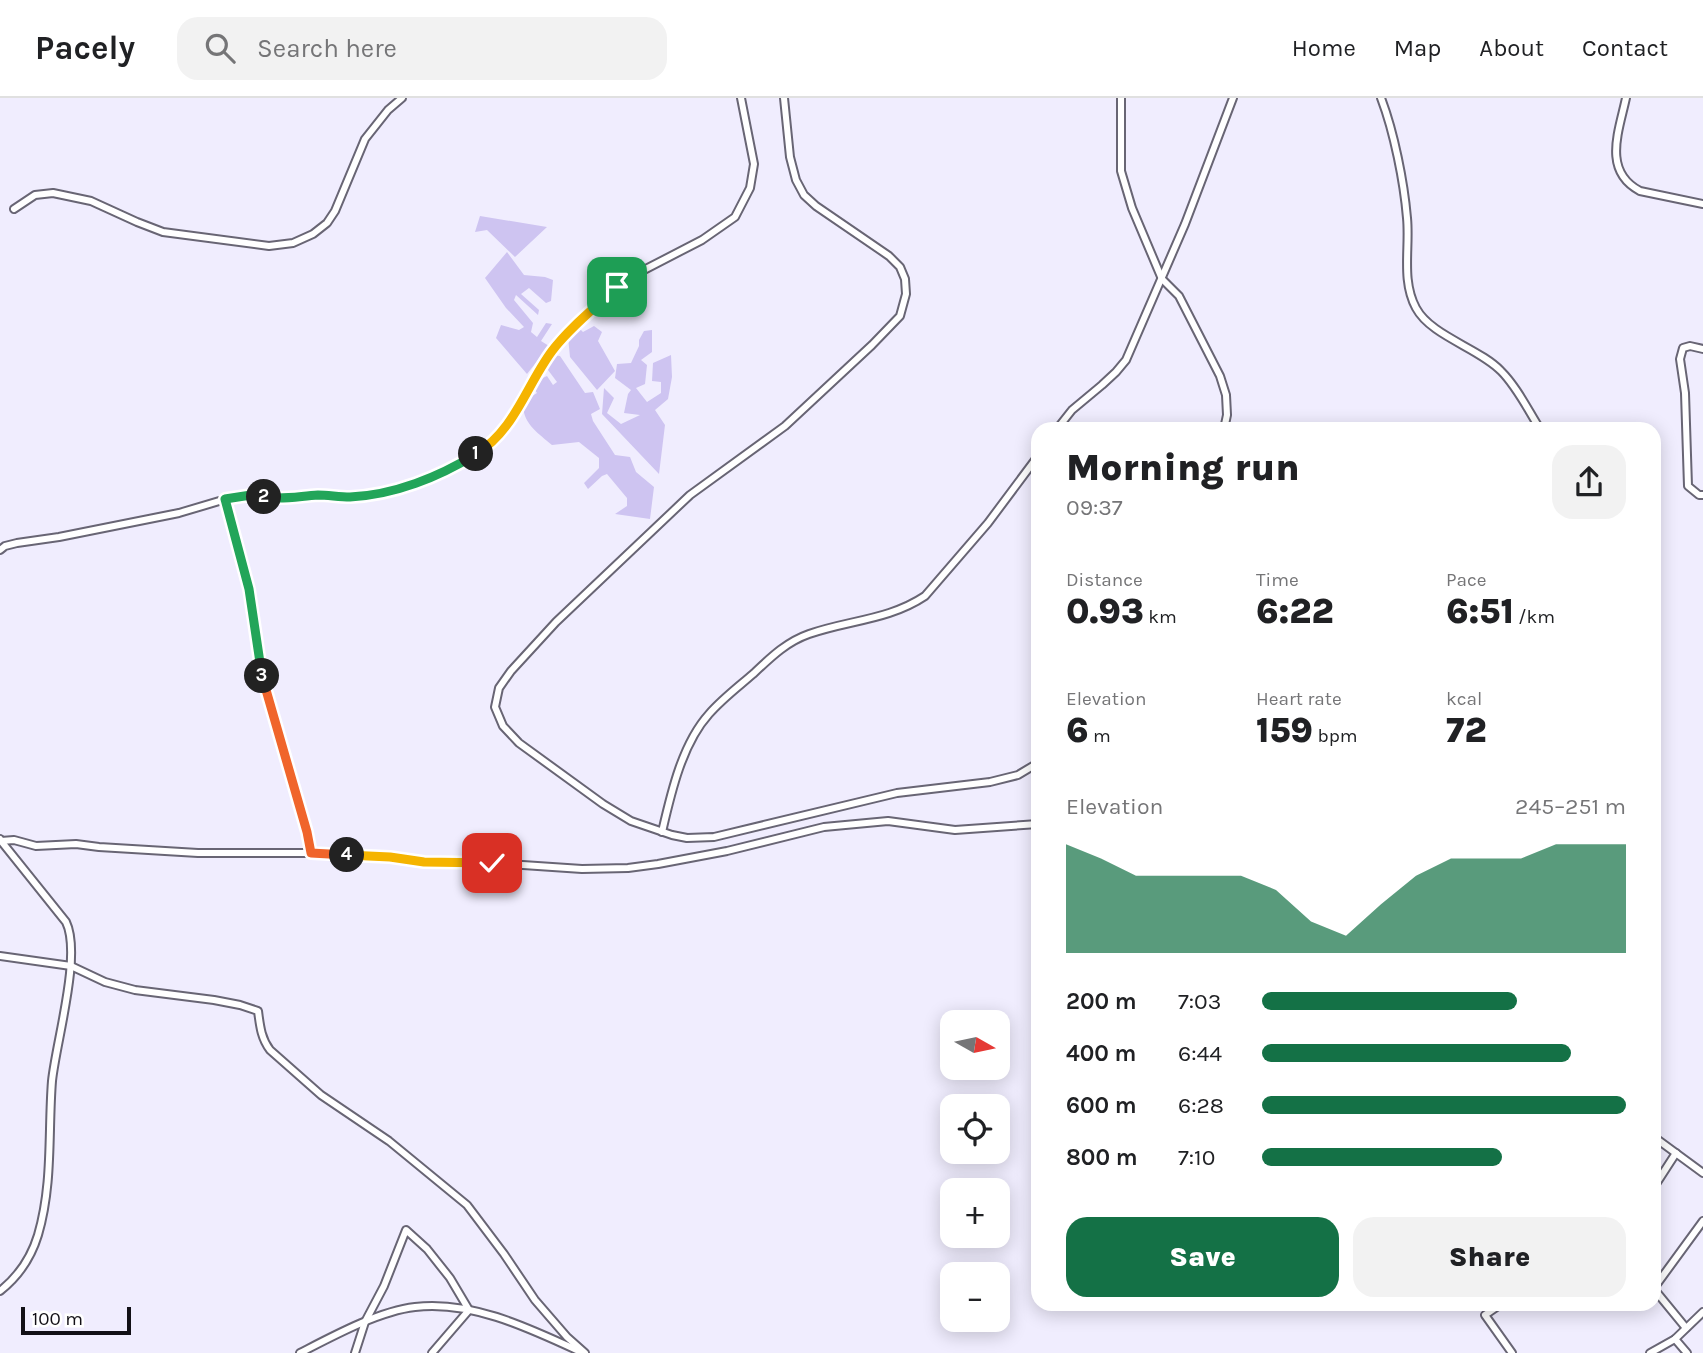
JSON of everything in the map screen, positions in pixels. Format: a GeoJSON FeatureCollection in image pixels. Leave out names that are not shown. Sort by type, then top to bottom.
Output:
{"type":"FeatureCollection","features":[{"type":"Feature","properties":{"kind":"street"},"geometry":{"type":"LineString","coordinates":[[13,209],[35,195],[53,193],[91,201],[163,232],[269,246],[293,243],[313,234],[327,223],[335,211],[365,139],[388,110],[402,98]]}},
{"type":"Feature","properties":{"kind":"street"},"geometry":{"type":"LineString","coordinates":[[0,550],[17,543],[179,513],[225,499],[251,495],[273,499],[367,495],[410,486],[464,461],[482,450],[512,419],[547,358],[570,330],[617,287],[702,240],[735,217],[750,188],[754,164],[741,98]]}},
{"type":"Feature","properties":{"kind":"street"},"geometry":{"type":"LineString","coordinates":[[783,98],[790,156],[796,180],[804,195],[889,256],[900,267],[905,279],[906,294],[900,316],[785,426],[690,495],[556,622],[499,688],[495,707],[497,715],[519,743],[603,804],[631,821],[687,838],[714,837],[897,793],[990,782],[1018,775],[1031,767]]}},
{"type":"Feature","properties":{"kind":"street"},"geometry":{"type":"LineString","coordinates":[[1121,98],[1121,171],[1132,208],[1162,279],[1179,296],[1220,376],[1226,395],[1226,422]]}},
{"type":"Feature","properties":{"kind":"street"},"geometry":{"type":"LineString","coordinates":[[1063,422],[1126,360],[1185,224],[1233,98]]}},
{"type":"Feature","properties":{"kind":"street"},"geometry":{"type":"LineString","coordinates":[[1381,98],[1395,146],[1408,220],[1407,277],[1412,300],[1418,312],[1430,324],[1501,370],[1536,422]]}},
{"type":"Feature","properties":{"kind":"street"},"geometry":{"type":"LineString","coordinates":[[1626,98],[1616,151],[1616,161],[1623,177],[1640,191],[1703,204]]}},
{"type":"Feature","properties":{"kind":"street"},"geometry":{"type":"LineString","coordinates":[[1703,349],[1690,346],[1683,348],[1680,359],[1686,420],[1688,486],[1703,495]]}},
{"type":"Feature","properties":{"kind":"street"},"geometry":{"type":"LineString","coordinates":[[662,832],[677,777],[694,736],[708,714],[795,639],[897,611],[925,596],[988,523],[1031,465]]}},
{"type":"Feature","properties":{"kind":"street"},"geometry":{"type":"LineString","coordinates":[[225,499],[249,589],[262,679],[311,853]]}},
{"type":"Feature","properties":{"kind":"street"},"geometry":{"type":"LineString","coordinates":[[1,840],[36,846],[76,844],[198,853],[311,853],[390,857],[424,862],[582,869],[658,864],[836,825],[888,821],[955,830],[1031,825]]}},
{"type":"Feature","properties":{"kind":"street"},"geometry":{"type":"LineString","coordinates":[[0,1291],[25,1266],[43,1218],[49,1181],[52,1080],[71,966],[70,930],[66,922],[1,840]]}},
{"type":"Feature","properties":{"kind":"street"},"geometry":{"type":"LineString","coordinates":[[0,956],[71,966],[105,982],[135,990],[214,1000],[258,1011],[260,1029],[270,1050],[321,1095],[389,1141],[467,1205],[535,1300],[584,1353]]}},
{"type":"Feature","properties":{"kind":"street"},"geometry":{"type":"LineString","coordinates":[[1661,1142],[1703,1172]]}},
{"type":"Feature","properties":{"kind":"street"},"geometry":{"type":"LineString","coordinates":[[1661,1176],[1676,1153]]}},
{"type":"Feature","properties":{"kind":"street"},"geometry":{"type":"LineString","coordinates":[[1661,1279],[1703,1221]]}},
{"type":"Feature","properties":{"kind":"street"},"geometry":{"type":"LineString","coordinates":[[355,1353],[365,1322],[384,1286],[406,1230],[427,1249],[450,1278],[469,1310]]}},
{"type":"Feature","properties":{"kind":"street"},"geometry":{"type":"LineString","coordinates":[[1661,1298],[1686,1328]]}},
{"type":"Feature","properties":{"kind":"street"},"geometry":{"type":"LineString","coordinates":[[300,1353],[365,1322],[412,1307],[430,1305],[469,1310],[528,1328],[584,1353]]}},
{"type":"Feature","properties":{"kind":"street"},"geometry":{"type":"LineString","coordinates":[[432,1353],[469,1310]]}},
{"type":"Feature","properties":{"kind":"street"},"geometry":{"type":"LineString","coordinates":[[1491,1311],[1485,1315],[1512,1353]]}},
{"type":"Feature","properties":{"kind":"street"},"geometry":{"type":"LineString","coordinates":[[1650,1353],[1675,1339],[1703,1312]]}},
{"type":"Feature","properties":{"kind":"street"},"geometry":{"type":"LineString","coordinates":[[1675,1339],[1687,1353]]}},
{"type":"Feature","properties":{"kind":"shaded area"},"geometry":{"type":"Polygon","coordinates":[[[480,216],[547,227],[515,257],[487,230],[475,232],[480,216]]]}},
{"type":"Feature","properties":{"kind":"shaded area"},"geometry":{"type":"Polygon","coordinates":[[[507,252],[524,275],[553,280],[551,301],[546,303],[529,288],[521,294],[539,310],[538,315],[516,295],[514,300],[533,323],[531,332],[537,337],[546,323],[552,324],[541,341],[549,346],[527,374],[496,338],[501,325],[519,330],[524,327],[506,308],[485,278],[507,252]]]}},
{"type":"Feature","properties":{"kind":"shaded area"},"geometry":{"type":"Polygon","coordinates":[[[577,326],[583,332],[594,326],[602,332],[598,341],[615,371],[597,390],[570,357],[568,337],[577,326]]]}},
{"type":"Feature","properties":{"kind":"shaded area"},"geometry":{"type":"Polygon","coordinates":[[[652,330],[652,352],[641,360],[647,365],[645,384],[636,388],[647,402],[661,393],[661,382],[652,381],[653,363],[671,355],[672,377],[668,399],[655,410],[665,425],[659,474],[602,414],[604,388],[614,398],[607,413],[621,424],[640,415],[624,413],[631,390],[615,378],[617,364],[631,363],[644,331],[652,330]]]}},
{"type":"Feature","properties":{"kind":"shaded area"},"geometry":{"type":"Polygon","coordinates":[[[552,355],[560,356],[585,393],[593,392],[600,409],[591,414],[593,421],[615,455],[630,457],[636,472],[654,487],[650,519],[615,514],[627,506],[627,498],[607,474],[588,489],[584,483],[599,468],[599,458],[579,442],[552,445],[527,421],[524,401],[537,393],[532,386],[547,376],[553,385],[557,382],[545,366],[551,364],[552,355]]]}},
{"type":"Feature","properties":{"kind":"route"},"geometry":{"type":"LineString","coordinates":[[492,863],[424,862],[390,857],[311,853],[262,679],[249,589],[225,499],[251,495],[273,499],[367,495],[410,486],[464,461],[482,450],[512,419],[553,350],[570,330],[617,287]]}}]}
